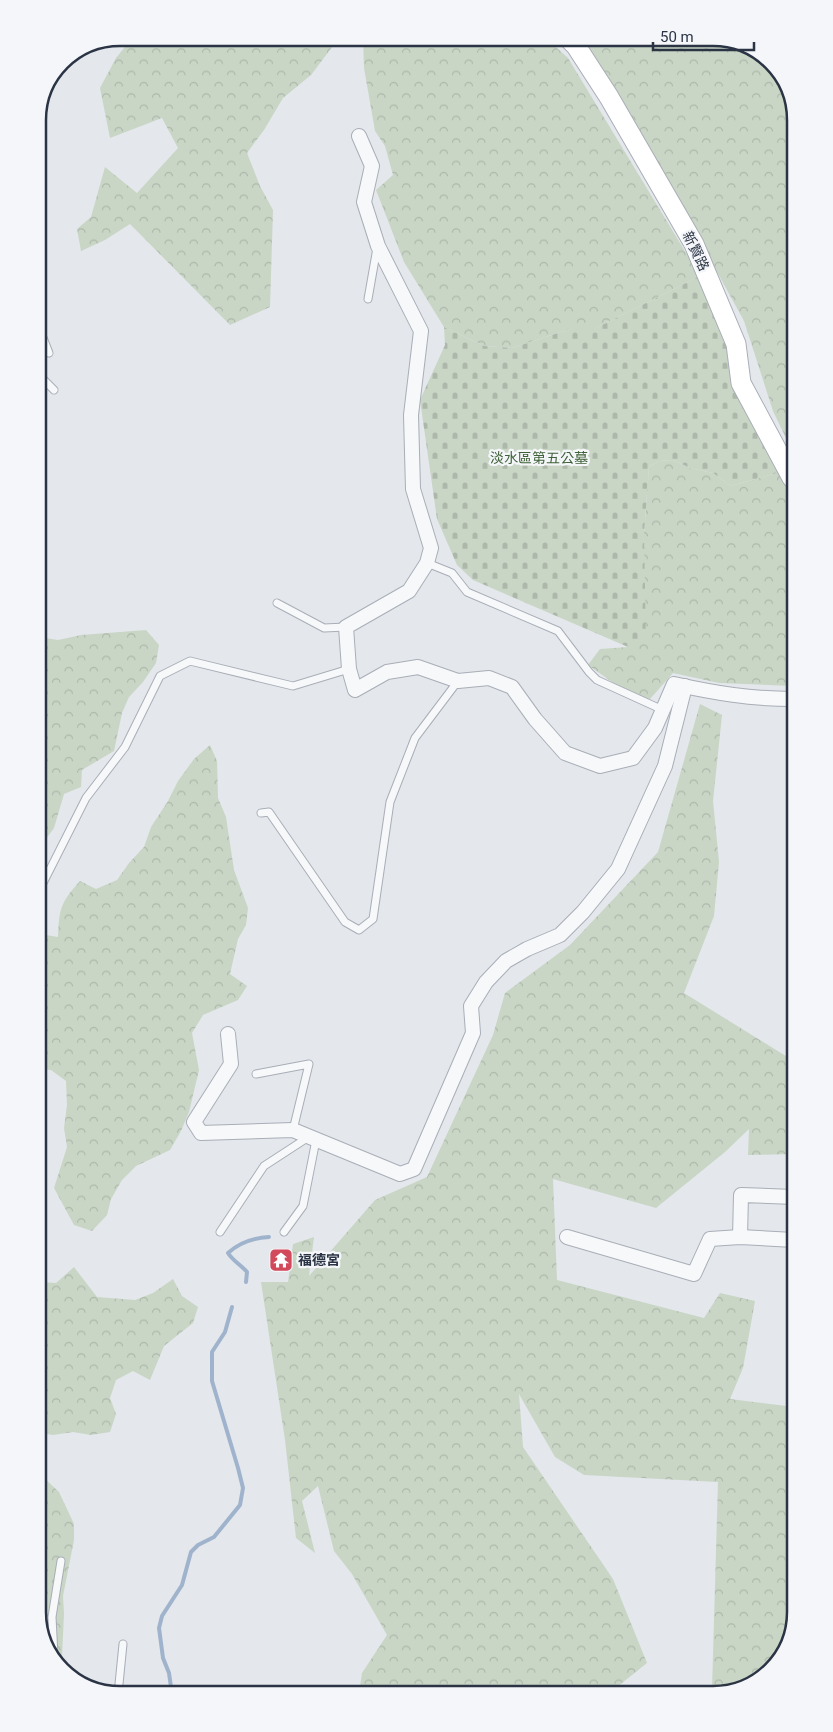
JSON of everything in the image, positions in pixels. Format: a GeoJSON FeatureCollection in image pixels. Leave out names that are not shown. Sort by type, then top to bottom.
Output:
{"type":"FeatureCollection","features":[{"type":"Feature","properties":{"kind":"street","name":"新賢路"},"geometry":{"type":"LineString","coordinates":[[576,46],[609,97],[694,244],[736,344],[741,383],[787,469]]}},
{"type":"Feature","properties":{"kind":"street"},"geometry":{"type":"LineString","coordinates":[[359,136],[372,166],[364,202],[378,246],[421,331],[411,415],[414,489],[431,548],[427,563],[409,590],[346,627],[349,669],[355,690],[386,672],[418,667],[458,681],[489,678],[512,687],[535,719],[565,753],[600,766],[633,758],[655,728],[674,684],[716,694],[787,699]]}},
{"type":"Feature","properties":{"kind":"street"},"geometry":{"type":"LineString","coordinates":[[228,1034],[231,1064],[194,1122],[201,1133],[293,1130],[400,1174],[414,1169],[473,1033],[471,1006],[486,982],[506,961],[527,949],[560,935],[583,912],[618,869],[665,766],[685,686]]}},
{"type":"Feature","properties":{"kind":"street"},"geometry":{"type":"LineString","coordinates":[[740,1237],[741,1195],[787,1197]]}},
{"type":"Feature","properties":{"kind":"street"},"geometry":{"type":"LineString","coordinates":[[567,1236],[694,1274],[710,1239],[740,1237],[787,1240]]}},
{"type":"Feature","properties":{"kind":"lane"},"geometry":{"type":"LineString","coordinates":[[368,299],[378,246]]}},
{"type":"Feature","properties":{"kind":"lane"},"geometry":{"type":"LineString","coordinates":[[46,345],[49,352]]}},
{"type":"Feature","properties":{"kind":"lane"},"geometry":{"type":"LineString","coordinates":[[46,382],[54,390]]}},
{"type":"Feature","properties":{"kind":"lane"},"geometry":{"type":"LineString","coordinates":[[427,563],[452,573],[467,592],[558,631],[597,680],[663,710]]}},
{"type":"Feature","properties":{"kind":"lane"},"geometry":{"type":"LineString","coordinates":[[278,603],[324,628],[346,627]]}},
{"type":"Feature","properties":{"kind":"lane"},"geometry":{"type":"LineString","coordinates":[[46,876],[86,798],[125,747],[160,676],[190,661],[293,686],[349,669]]}},
{"type":"Feature","properties":{"kind":"lane"},"geometry":{"type":"LineString","coordinates":[[262,813],[269,812],[346,922],[359,930],[373,919],[390,802],[415,738],[458,681]]}},
{"type":"Feature","properties":{"kind":"lane"},"geometry":{"type":"LineString","coordinates":[[256,1074],[310,1064],[293,1130]]}},
{"type":"Feature","properties":{"kind":"lane"},"geometry":{"type":"LineString","coordinates":[[220,1232],[264,1166],[312,1139]]}},
{"type":"Feature","properties":{"kind":"lane"},"geometry":{"type":"LineString","coordinates":[[284,1232],[303,1206],[312,1139]]}},
{"type":"Feature","properties":{"kind":"lane"},"geometry":{"type":"LineString","coordinates":[[53,1642],[52,1616],[61,1561]]}},
{"type":"Feature","properties":{"kind":"lane"},"geometry":{"type":"LineString","coordinates":[[119,1686],[123,1644]]}},
{"type":"Feature","properties":{"kind":"green space"},"geometry":{"type":"Polygon","coordinates":[[[126,46],[333,46],[311,75],[283,98],[264,130],[247,153],[260,186],[273,210],[270,307],[230,325],[130,224],[105,240],[81,251],[77,229],[91,217],[105,167],[137,193],[178,148],[162,118],[110,138],[100,88],[116,58],[126,46]]]}},
{"type":"Feature","properties":{"kind":"green space"},"geometry":{"type":"Polygon","coordinates":[[[363,46],[555,46],[568,58],[700,276],[594,329],[570,329],[512,348],[484,346],[444,327],[404,262],[376,190],[393,175],[385,146],[375,131],[364,68],[363,46]]]}},
{"type":"Feature","properties":{"kind":"green space"},"geometry":{"type":"Polygon","coordinates":[[[588,46],[718,46],[737,50],[745,54],[768,71],[781,92],[787,120],[787,440],[773,411],[744,321],[660,168],[588,46]]]}},
{"type":"Feature","properties":{"kind":"green space","name":"淡水區第五公墓"},"geometry":{"type":"Polygon","coordinates":[[[700,276],[780,472],[731,486],[713,473],[690,468],[673,460],[659,461],[649,467],[644,534],[646,641],[628,647],[473,580],[457,565],[437,519],[420,400],[445,345],[444,327],[484,346],[512,348],[570,329],[594,329],[700,276]]]}},
{"type":"Feature","properties":{"kind":"green space"},"geometry":{"type":"Polygon","coordinates":[[[673,460],[690,468],[713,473],[731,486],[780,472],[787,487],[787,686],[719,683],[673,673],[650,699],[635,698],[588,665],[600,649],[628,647],[644,534],[649,467],[659,461],[673,460]]]}},
{"type":"Feature","properties":{"kind":"green space"},"geometry":{"type":"Polygon","coordinates":[[[146,630],[159,645],[156,663],[143,682],[129,697],[122,713],[114,751],[82,770],[81,787],[64,794],[54,828],[46,839],[46,638],[58,640],[81,635],[146,630]]]}},
{"type":"Feature","properties":{"kind":"green space"},"geometry":{"type":"Polygon","coordinates":[[[700,704],[722,715],[713,801],[719,862],[714,916],[684,993],[787,1057],[787,1154],[748,1155],[749,1129],[725,1152],[656,1208],[553,1179],[557,1280],[704,1318],[720,1293],[755,1301],[743,1368],[730,1399],[787,1406],[787,1612],[781,1640],[768,1661],[754,1673],[741,1680],[712,1686],[718,1482],[584,1475],[555,1457],[519,1394],[523,1447],[613,1579],[647,1663],[618,1686],[360,1686],[362,1673],[387,1635],[352,1574],[334,1551],[318,1486],[302,1501],[315,1553],[296,1538],[285,1440],[261,1282],[288,1282],[293,1244],[314,1237],[309,1276],[375,1200],[427,1177],[493,1035],[505,993],[570,945],[658,852],[700,704]]]}},
{"type":"Feature","properties":{"kind":"green space"},"geometry":{"type":"Polygon","coordinates":[[[210,745],[217,761],[218,798],[226,817],[234,870],[248,908],[246,925],[238,939],[230,974],[247,986],[238,1000],[203,1015],[192,1033],[199,1070],[189,1112],[170,1150],[136,1166],[122,1180],[111,1199],[107,1215],[92,1231],[74,1225],[54,1188],[67,1147],[64,1128],[67,1105],[66,1081],[51,1070],[46,1070],[46,935],[58,937],[62,906],[80,881],[96,889],[117,880],[144,847],[151,827],[178,781],[194,759],[210,745]]]}},
{"type":"Feature","properties":{"kind":"green space"},"geometry":{"type":"Polygon","coordinates":[[[74,1267],[97,1297],[135,1300],[153,1293],[173,1279],[182,1296],[198,1307],[193,1323],[164,1346],[150,1380],[133,1371],[116,1380],[110,1398],[116,1414],[110,1432],[91,1435],[73,1432],[53,1435],[46,1434],[46,1282],[56,1283],[74,1267]]]}},
{"type":"Feature","properties":{"kind":"green space"},"geometry":{"type":"Polygon","coordinates":[[[46,1480],[59,1492],[74,1524],[74,1540],[63,1596],[62,1656],[52,1640],[46,1612],[46,1480]]]}},
{"type":"Feature","properties":{"kind":"waterway"},"geometry":{"type":"LineString","coordinates":[[246,1282],[247,1272],[228,1253],[247,1241],[269,1237]]}},
{"type":"Feature","properties":{"kind":"waterway"},"geometry":{"type":"LineString","coordinates":[[171,1686],[169,1673],[163,1658],[159,1628],[162,1616],[182,1585],[191,1552],[198,1545],[214,1537],[240,1505],[243,1488],[212,1381],[212,1352],[225,1332],[232,1307]]}},
{"type":"Feature","properties":{"kind":"place","name":"福德宮"},"geometry":{"type":"Point","coordinates":[281,1260]}}]}
